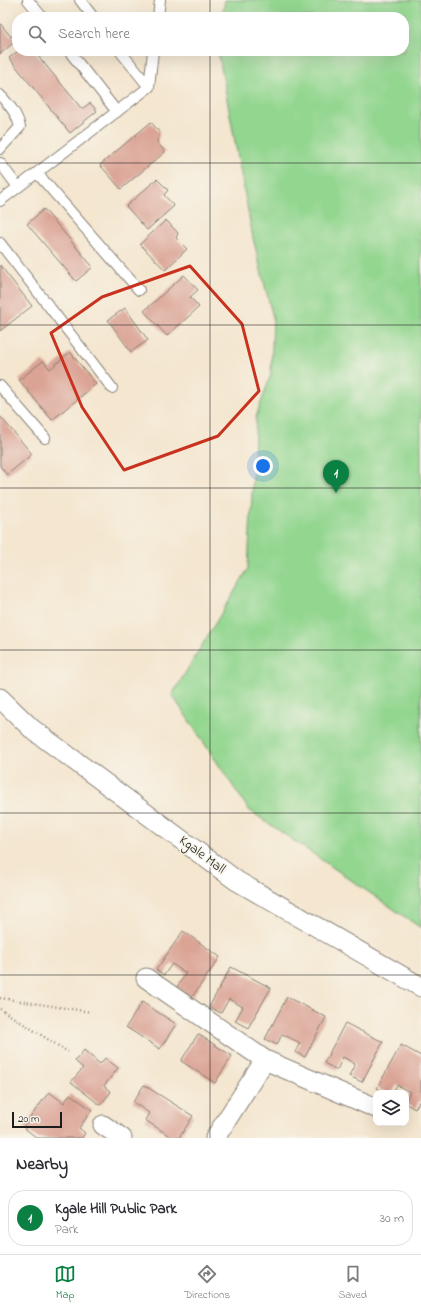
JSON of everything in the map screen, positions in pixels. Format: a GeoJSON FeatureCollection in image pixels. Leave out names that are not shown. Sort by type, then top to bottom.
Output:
{"type":"FeatureCollection","features":[{"type":"Feature","properties":{"kind":"street","name":"Kgale Mall"},"geometry":{"type":"LineString","coordinates":[[0,698],[32,728],[237,881],[421,987]]}},
{"type":"Feature","properties":{"kind":"street"},"geometry":{"type":"LineString","coordinates":[[146,978],[265,1060],[373,1107]]}},
{"type":"Feature","properties":{"kind":"street"},"geometry":{"type":"LineString","coordinates":[[215,1138],[265,1060]]}},
{"type":"Feature","properties":{"kind":"street"},"geometry":{"type":"LineString","coordinates":[[103,1125],[122,1138]]}},
{"type":"Feature","properties":{"kind":"lane"},"geometry":{"type":"LineString","coordinates":[[28,0],[38,12]]}},
{"type":"Feature","properties":{"kind":"lane"},"geometry":{"type":"LineString","coordinates":[[80,0],[89,12]]}},
{"type":"Feature","properties":{"kind":"lane"},"geometry":{"type":"LineString","coordinates":[[159,12],[160,0]]}},
{"type":"Feature","properties":{"kind":"lane"},"geometry":{"type":"LineString","coordinates":[[73,56],[117,112]]}},
{"type":"Feature","properties":{"kind":"lane"},"geometry":{"type":"LineString","coordinates":[[124,56],[149,87]]}},
{"type":"Feature","properties":{"kind":"lane"},"geometry":{"type":"LineString","coordinates":[[0,201],[149,87],[152,56]]}},
{"type":"Feature","properties":{"kind":"lane"},"geometry":{"type":"LineString","coordinates":[[0,95],[14,110],[20,127],[0,149]]}},
{"type":"Feature","properties":{"kind":"lane"},"geometry":{"type":"LineString","coordinates":[[0,163],[18,187]]}},
{"type":"Feature","properties":{"kind":"lane"},"geometry":{"type":"LineString","coordinates":[[37,173],[139,290]]}},
{"type":"Feature","properties":{"kind":"lane"},"geometry":{"type":"LineString","coordinates":[[0,243],[112,388]]}},
{"type":"Feature","properties":{"kind":"lane"},"geometry":{"type":"LineString","coordinates":[[0,386],[45,438]]}},
{"type":"Feature","properties":{"kind":"path"},"geometry":{"type":"LineString","coordinates":[[0,998],[91,1012]]}},
{"type":"Feature","properties":{"kind":"path"},"geometry":{"type":"LineString","coordinates":[[0,1009],[68,1052]]}},
{"type":"Feature","properties":{"kind":"highlighted area"},"geometry":{"type":"Polygon","coordinates":[[[190,266],[242,324],[259,391],[218,436],[124,470],[82,407],[51,333],[102,297],[190,266]]]}},
{"type":"Feature","properties":{"kind":"green space"},"geometry":{"type":"Polygon","coordinates":[[[225,0],[421,0],[421,928],[249,810],[172,695],[248,569],[256,417],[271,374],[273,318],[253,238],[219,56],[409,56],[409,12],[223,12],[225,0]]]}},
{"type":"Feature","properties":{"kind":"building"},"geometry":{"type":"Polygon","coordinates":[[[0,23],[11,37],[12,36],[12,44],[0,54],[0,23]]]}},
{"type":"Feature","properties":{"kind":"building"},"geometry":{"type":"Polygon","coordinates":[[[12,56],[38,56],[82,109],[90,103],[97,111],[70,133],[9,58],[12,56]]]}},
{"type":"Feature","properties":{"kind":"building"},"geometry":{"type":"Polygon","coordinates":[[[151,122],[160,133],[157,142],[165,152],[121,189],[100,165],[151,122]]]}},
{"type":"Feature","properties":{"kind":"building"},"geometry":{"type":"Polygon","coordinates":[[[157,179],[168,190],[164,195],[174,206],[147,230],[126,206],[157,179]]]}},
{"type":"Feature","properties":{"kind":"building"},"geometry":{"type":"Polygon","coordinates":[[[44,209],[93,267],[76,281],[27,224],[44,209]]]}},
{"type":"Feature","properties":{"kind":"building"},"geometry":{"type":"Polygon","coordinates":[[[166,220],[178,233],[176,238],[187,249],[165,270],[140,244],[166,220]]]}},
{"type":"Feature","properties":{"kind":"building"},"geometry":{"type":"Polygon","coordinates":[[[0,265],[32,306],[0,331],[0,265]]]}},
{"type":"Feature","properties":{"kind":"building"},"geometry":{"type":"Polygon","coordinates":[[[184,275],[198,290],[190,297],[199,307],[167,336],[144,311],[184,275]]]}},
{"type":"Feature","properties":{"kind":"building"},"geometry":{"type":"Polygon","coordinates":[[[125,308],[148,340],[131,352],[108,320],[125,308]]]}},
{"type":"Feature","properties":{"kind":"building"},"geometry":{"type":"Polygon","coordinates":[[[70,352],[96,384],[52,420],[19,380],[43,361],[50,369],[70,352]]]}},
{"type":"Feature","properties":{"kind":"building"},"geometry":{"type":"Polygon","coordinates":[[[0,416],[32,454],[7,475],[0,466],[0,416]]]}},
{"type":"Feature","properties":{"kind":"building"},"geometry":{"type":"Polygon","coordinates":[[[183,931],[220,957],[192,997],[177,987],[186,973],[172,964],[164,975],[156,970],[183,931]]]}},
{"type":"Feature","properties":{"kind":"building"},"geometry":{"type":"Polygon","coordinates":[[[231,967],[271,988],[248,1028],[235,1021],[243,1007],[229,999],[221,1013],[209,1007],[231,967]]]}},
{"type":"Feature","properties":{"kind":"building"},"geometry":{"type":"Polygon","coordinates":[[[287,997],[326,1017],[305,1057],[295,1052],[300,1043],[282,1034],[277,1045],[265,1039],[287,997]]]}},
{"type":"Feature","properties":{"kind":"building"},"geometry":{"type":"Polygon","coordinates":[[[142,1002],[176,1024],[160,1049],[126,1027],[142,1002]]]}},
{"type":"Feature","properties":{"kind":"building"},"geometry":{"type":"Polygon","coordinates":[[[345,1023],[383,1042],[362,1082],[349,1076],[355,1064],[343,1057],[337,1070],[324,1063],[345,1023]]]}},
{"type":"Feature","properties":{"kind":"building"},"geometry":{"type":"Polygon","coordinates":[[[198,1034],[232,1056],[215,1083],[181,1061],[198,1034]]]}},
{"type":"Feature","properties":{"kind":"building"},"geometry":{"type":"Polygon","coordinates":[[[401,1045],[421,1056],[421,1098],[415,1109],[409,1106],[409,1090],[397,1085],[394,1090],[381,1090],[377,1088],[401,1045]]]}},
{"type":"Feature","properties":{"kind":"building"},"geometry":{"type":"Polygon","coordinates":[[[84,1050],[100,1064],[105,1058],[118,1068],[104,1086],[111,1092],[100,1105],[71,1082],[83,1068],[75,1061],[84,1050]]]}},
{"type":"Feature","properties":{"kind":"building"},"geometry":{"type":"Polygon","coordinates":[[[144,1085],[193,1116],[179,1138],[173,1138],[145,1120],[149,1113],[133,1102],[144,1085]]]}},
{"type":"Feature","properties":{"kind":"building"},"geometry":{"type":"Polygon","coordinates":[[[49,1092],[64,1103],[70,1094],[92,1110],[79,1128],[85,1133],[82,1138],[37,1138],[23,1127],[49,1092]]]}},
{"type":"Feature","properties":{"kind":"place","name":"Kgale Hill Public Park"},"geometry":{"type":"Point","coordinates":[336,493]}}]}
